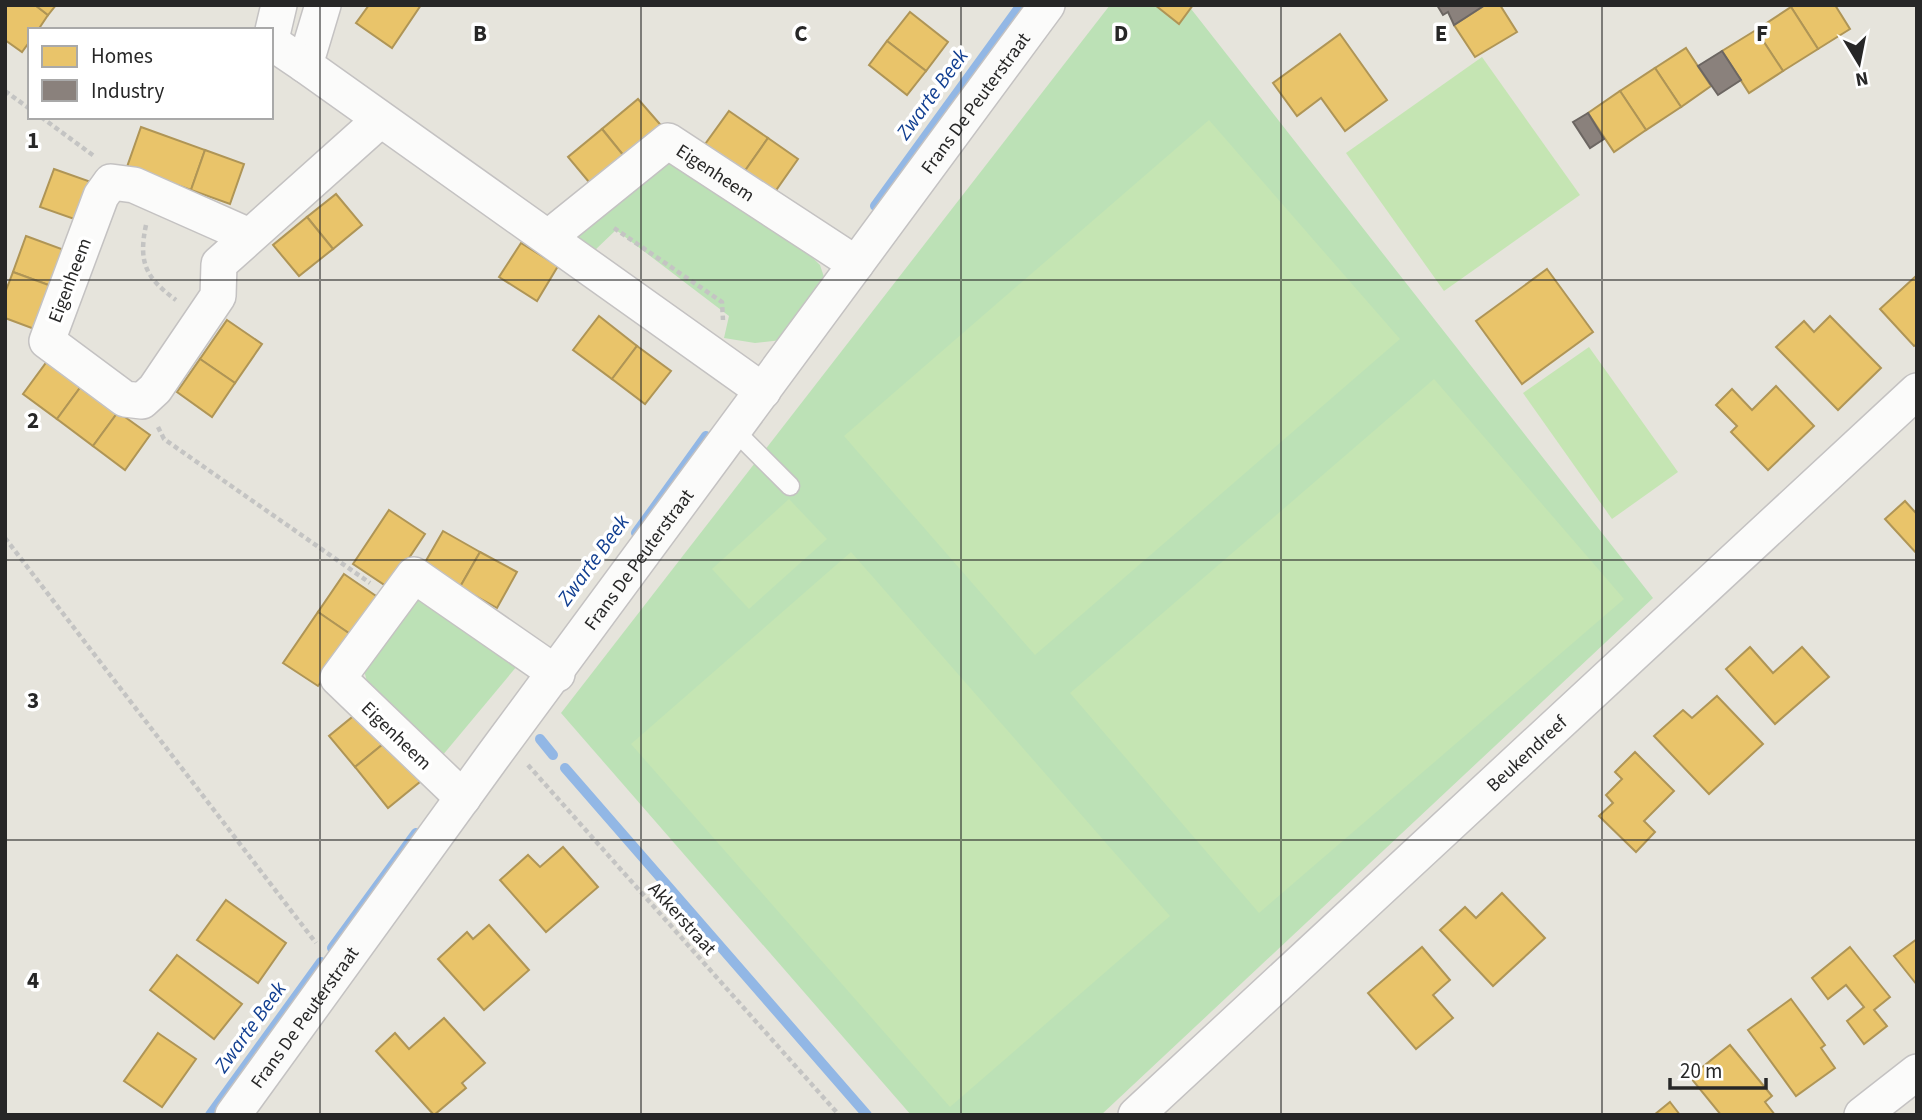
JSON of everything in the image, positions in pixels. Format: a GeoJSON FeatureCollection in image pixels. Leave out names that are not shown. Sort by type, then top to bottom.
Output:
{"type":"FeatureCollection","features":[{"type":"Feature","properties":{"kind":"street"},"geometry":{"type":"LineString","coordinates":[[273,31],[279,5]]}},
{"type":"Feature","properties":{"kind":"street"},"geometry":{"type":"LineString","coordinates":[[306,65],[323,5]]}},
{"type":"Feature","properties":{"kind":"street","name":"Frans De Peuterstraat"},"geometry":{"type":"LineString","coordinates":[[233,1115],[1047,5]]}},
{"type":"Feature","properties":{"kind":"street"},"geometry":{"type":"LineString","coordinates":[[273,41],[763,391]]}},
{"type":"Feature","properties":{"kind":"street"},"geometry":{"type":"LineString","coordinates":[[142,401],[155,389],[218,296],[219,264],[380,120]]}},
{"type":"Feature","properties":{"kind":"street","name":"Eigenheem"},"geometry":{"type":"LineString","coordinates":[[549,237],[668,141],[856,264]]}},
{"type":"Feature","properties":{"kind":"street"},"geometry":{"type":"LineString","coordinates":[[111,182],[134,185],[249,236]]}},
{"type":"Feature","properties":{"kind":"street","name":"Eigenheem"},"geometry":{"type":"LineString","coordinates":[[111,182],[101,196],[47,341],[125,399],[142,401]]}},
{"type":"Feature","properties":{"kind":"street","name":"Beukendreef"},"geometry":{"type":"LineString","coordinates":[[1136,1115],[1917,391]]}},
{"type":"Feature","properties":{"kind":"street","name":"Eigenheem"},"geometry":{"type":"LineString","coordinates":[[463,798],[338,678],[393,600],[414,575],[557,674]]}},
{"type":"Feature","properties":{"kind":"street"},"geometry":{"type":"LineString","coordinates":[[1862,1115],[1917,1072]]}},
{"type":"Feature","properties":{"kind":"lane"},"geometry":{"type":"LineString","coordinates":[[734,430],[790,486]]}},
{"type":"Feature","properties":{"kind":"path"},"geometry":{"type":"LineString","coordinates":[[5,91],[28,108]]}},
{"type":"Feature","properties":{"kind":"path"},"geometry":{"type":"LineString","coordinates":[[44,119],[105,164],[111,182]]}},
{"type":"Feature","properties":{"kind":"path"},"geometry":{"type":"LineString","coordinates":[[157,195],[144,238],[144,260],[149,277],[179,302],[204,317]]}},
{"type":"Feature","properties":{"kind":"path"},"geometry":{"type":"LineString","coordinates":[[585,208],[722,302],[724,308],[718,359]]}},
{"type":"Feature","properties":{"kind":"path"},"geometry":{"type":"LineString","coordinates":[[142,401],[164,439],[393,600]]}},
{"type":"Feature","properties":{"kind":"path"},"geometry":{"type":"LineString","coordinates":[[5,538],[338,970]]}},
{"type":"Feature","properties":{"kind":"path","name":"Akkerstraat"},"geometry":{"type":"LineString","coordinates":[[506,740],[839,1115]]}},
{"type":"Feature","properties":{"kind":"green space"},"geometry":{"type":"Polygon","coordinates":[[[1110,5],[1188,5],[1653,598],[1101,1115],[911,1115],[561,713],[1110,5]]]}},
{"type":"Feature","properties":{"kind":"green space"},"geometry":{"type":"Polygon","coordinates":[[[1482,57],[1580,195],[1444,291],[1346,153],[1482,57]]]}},
{"type":"Feature","properties":{"kind":"green space"},"geometry":{"type":"Polygon","coordinates":[[[1209,120],[1400,339],[1035,655],[844,436],[1209,120]]]}},
{"type":"Feature","properties":{"kind":"green space"},"geometry":{"type":"Polygon","coordinates":[[[667,160],[810,255],[820,265],[825,280],[782,340],[755,343],[724,338],[729,316],[616,230],[594,251],[575,237],[667,160]]]}},
{"type":"Feature","properties":{"kind":"green space"},"geometry":{"type":"Polygon","coordinates":[[[1589,347],[1678,472],[1612,519],[1523,393],[1589,347]]]}},
{"type":"Feature","properties":{"kind":"green space"},"geometry":{"type":"Polygon","coordinates":[[[1434,379],[1624,599],[1259,913],[1070,693],[1434,379]]]}},
{"type":"Feature","properties":{"kind":"green space"},"geometry":{"type":"Polygon","coordinates":[[[789,499],[827,539],[749,609],[712,569],[789,499]]]}},
{"type":"Feature","properties":{"kind":"green space"},"geometry":{"type":"Polygon","coordinates":[[[851,552],[1170,916],[950,1107],[631,744],[851,552]]]}},
{"type":"Feature","properties":{"kind":"green space"},"geometry":{"type":"Polygon","coordinates":[[[423,598],[517,666],[437,762],[371,698],[362,662],[401,601],[423,598]]]}},
{"type":"Feature","properties":{"kind":"building: Homes"},"geometry":{"type":"Polygon","coordinates":[[[5,5],[35,5],[48,15],[39,28],[28,28],[28,44],[22,52],[5,40],[5,5]]]}},
{"type":"Feature","properties":{"kind":"building: Homes"},"geometry":{"type":"Polygon","coordinates":[[[35,5],[56,5],[48,15],[35,5]]]}},
{"type":"Feature","properties":{"kind":"building: Homes"},"geometry":{"type":"Polygon","coordinates":[[[369,5],[421,5],[392,48],[356,23],[369,5]]]}},
{"type":"Feature","properties":{"kind":"building: Homes"},"geometry":{"type":"Polygon","coordinates":[[[1155,5],[1193,5],[1179,24],[1155,5]]]}},
{"type":"Feature","properties":{"kind":"building: Homes"},"geometry":{"type":"Polygon","coordinates":[[[1485,5],[1500,5],[1517,32],[1475,57],[1454,25],[1485,5]]]}},
{"type":"Feature","properties":{"kind":"building: Homes"},"geometry":{"type":"Polygon","coordinates":[[[1835,5],[1850,29],[1818,49],[1791,7],[1835,5]]]}},
{"type":"Feature","properties":{"kind":"building: Homes"},"geometry":{"type":"Polygon","coordinates":[[[1791,7],[1818,49],[1783,71],[1756,30],[1791,7]]]}},
{"type":"Feature","properties":{"kind":"building: Homes"},"geometry":{"type":"Polygon","coordinates":[[[910,12],[948,42],[926,71],[887,41],[910,12]]]}},
{"type":"Feature","properties":{"kind":"building: Homes"},"geometry":{"type":"Polygon","coordinates":[[[1756,30],[1783,71],[1749,93],[1722,51],[1756,30]]]}},
{"type":"Feature","properties":{"kind":"building: Homes"},"geometry":{"type":"Polygon","coordinates":[[[1340,34],[1387,100],[1345,131],[1321,98],[1297,116],[1273,83],[1340,34]]]}},
{"type":"Feature","properties":{"kind":"building: Homes"},"geometry":{"type":"Polygon","coordinates":[[[887,41],[926,71],[907,95],[869,65],[887,41]]]}},
{"type":"Feature","properties":{"kind":"building: Homes"},"geometry":{"type":"Polygon","coordinates":[[[1686,48],[1711,86],[1681,107],[1655,68],[1686,48]]]}},
{"type":"Feature","properties":{"kind":"building: Homes"},"geometry":{"type":"Polygon","coordinates":[[[1655,68],[1681,107],[1646,130],[1620,91],[1655,68]]]}},
{"type":"Feature","properties":{"kind":"building: Homes"},"geometry":{"type":"Polygon","coordinates":[[[1620,91],[1646,130],[1614,152],[1588,113],[1620,91]]]}},
{"type":"Feature","properties":{"kind":"building: Homes"},"geometry":{"type":"Polygon","coordinates":[[[638,99],[665,130],[628,161],[602,129],[638,99]]]}},
{"type":"Feature","properties":{"kind":"building: Homes"},"geometry":{"type":"Polygon","coordinates":[[[729,111],[768,138],[742,175],[703,147],[729,111]]]}},
{"type":"Feature","properties":{"kind":"building: Homes"},"geometry":{"type":"Polygon","coordinates":[[[141,127],[205,150],[191,190],[127,167],[141,127]]]}},
{"type":"Feature","properties":{"kind":"building: Homes"},"geometry":{"type":"Polygon","coordinates":[[[602,129],[628,161],[594,188],[568,157],[602,129]]]}},
{"type":"Feature","properties":{"kind":"building: Homes"},"geometry":{"type":"Polygon","coordinates":[[[768,138],[798,159],[772,196],[742,175],[768,138]]]}},
{"type":"Feature","properties":{"kind":"building: Homes"},"geometry":{"type":"Polygon","coordinates":[[[205,150],[244,164],[230,204],[191,190],[205,150]]]}},
{"type":"Feature","properties":{"kind":"building: Homes"},"geometry":{"type":"Polygon","coordinates":[[[54,169],[94,183],[80,221],[40,207],[54,169]]]}},
{"type":"Feature","properties":{"kind":"building: Homes"},"geometry":{"type":"Polygon","coordinates":[[[336,194],[362,225],[333,249],[307,217],[336,194]]]}},
{"type":"Feature","properties":{"kind":"building: Homes"},"geometry":{"type":"Polygon","coordinates":[[[307,217],[333,249],[299,276],[273,245],[307,217]]]}},
{"type":"Feature","properties":{"kind":"building: Homes"},"geometry":{"type":"Polygon","coordinates":[[[26,236],[67,251],[54,287],[13,272],[26,236]]]}},
{"type":"Feature","properties":{"kind":"building: Homes"},"geometry":{"type":"Polygon","coordinates":[[[521,243],[558,266],[537,301],[499,277],[521,243]]]}},
{"type":"Feature","properties":{"kind":"building: Homes"},"geometry":{"type":"Polygon","coordinates":[[[1547,269],[1593,332],[1522,384],[1476,321],[1547,269]]]}},
{"type":"Feature","properties":{"kind":"building: Homes"},"geometry":{"type":"Polygon","coordinates":[[[13,272],[54,287],[37,330],[5,318],[5,293],[13,272]]]}},
{"type":"Feature","properties":{"kind":"building: Homes"},"geometry":{"type":"Polygon","coordinates":[[[1916,276],[1917,344],[1914,346],[1880,309],[1916,276]]]}},
{"type":"Feature","properties":{"kind":"building: Homes"},"geometry":{"type":"Polygon","coordinates":[[[599,316],[637,346],[612,379],[573,350],[599,316]]]}},
{"type":"Feature","properties":{"kind":"building: Homes"},"geometry":{"type":"Polygon","coordinates":[[[1830,316],[1881,368],[1838,410],[1776,347],[1804,321],[1814,332],[1830,316]]]}},
{"type":"Feature","properties":{"kind":"building: Homes"},"geometry":{"type":"Polygon","coordinates":[[[227,320],[262,344],[235,383],[200,359],[227,320]]]}},
{"type":"Feature","properties":{"kind":"building: Homes"},"geometry":{"type":"Polygon","coordinates":[[[637,346],[671,371],[645,404],[612,379],[637,346]]]}},
{"type":"Feature","properties":{"kind":"building: Homes"},"geometry":{"type":"Polygon","coordinates":[[[200,359],[235,383],[212,417],[177,392],[200,359]]]}},
{"type":"Feature","properties":{"kind":"building: Homes"},"geometry":{"type":"Polygon","coordinates":[[[48,360],[82,385],[57,419],[23,394],[48,360]]]}},
{"type":"Feature","properties":{"kind":"building: Homes"},"geometry":{"type":"Polygon","coordinates":[[[82,385],[118,412],[93,446],[57,419],[82,385]]]}},
{"type":"Feature","properties":{"kind":"building: Homes"},"geometry":{"type":"Polygon","coordinates":[[[1776,386],[1814,426],[1768,470],[1731,432],[1737,426],[1716,405],[1732,389],[1752,410],[1776,386]]]}},
{"type":"Feature","properties":{"kind":"building: Homes"},"geometry":{"type":"Polygon","coordinates":[[[118,412],[150,435],[125,470],[93,446],[118,412]]]}},
{"type":"Feature","properties":{"kind":"building: Homes"},"geometry":{"type":"Polygon","coordinates":[[[1905,501],[1915,512],[1917,510],[1917,554],[1885,519],[1905,501]]]}},
{"type":"Feature","properties":{"kind":"building: Homes"},"geometry":{"type":"Polygon","coordinates":[[[389,510],[425,534],[389,588],[353,564],[389,510]]]}},
{"type":"Feature","properties":{"kind":"building: Homes"},"geometry":{"type":"Polygon","coordinates":[[[443,531],[480,552],[460,587],[423,566],[443,531]]]}},
{"type":"Feature","properties":{"kind":"building: Homes"},"geometry":{"type":"Polygon","coordinates":[[[480,552],[517,572],[497,608],[460,587],[480,552]]]}},
{"type":"Feature","properties":{"kind":"building: Homes"},"geometry":{"type":"Polygon","coordinates":[[[344,574],[379,598],[353,636],[318,612],[344,574]]]}},
{"type":"Feature","properties":{"kind":"building: Homes"},"geometry":{"type":"Polygon","coordinates":[[[318,612],[353,636],[318,686],[283,663],[318,612]]]}},
{"type":"Feature","properties":{"kind":"building: Homes"},"geometry":{"type":"Polygon","coordinates":[[[1750,647],[1773,673],[1802,647],[1829,677],[1775,724],[1726,669],[1750,647]]]}},
{"type":"Feature","properties":{"kind":"building: Homes"},"geometry":{"type":"Polygon","coordinates":[[[1717,696],[1763,744],[1709,794],[1654,736],[1683,710],[1692,718],[1717,696]]]}},
{"type":"Feature","properties":{"kind":"building: Homes"},"geometry":{"type":"Polygon","coordinates":[[[362,709],[388,740],[355,767],[329,736],[362,709]]]}},
{"type":"Feature","properties":{"kind":"building: Homes"},"geometry":{"type":"Polygon","coordinates":[[[388,740],[421,781],[388,808],[355,767],[388,740]]]}},
{"type":"Feature","properties":{"kind":"building: Homes"},"geometry":{"type":"Polygon","coordinates":[[[1635,752],[1674,791],[1644,821],[1655,832],[1636,852],[1599,816],[1613,803],[1606,795],[1622,779],[1615,772],[1635,752]]]}},
{"type":"Feature","properties":{"kind":"building: Homes"},"geometry":{"type":"Polygon","coordinates":[[[563,847],[598,887],[546,932],[500,880],[528,855],[540,867],[563,847]]]}},
{"type":"Feature","properties":{"kind":"building: Homes"},"geometry":{"type":"Polygon","coordinates":[[[1502,893],[1545,938],[1493,986],[1440,930],[1465,907],[1476,918],[1502,893]]]}},
{"type":"Feature","properties":{"kind":"building: Homes"},"geometry":{"type":"Polygon","coordinates":[[[226,900],[286,943],[258,983],[197,940],[226,900]]]}},
{"type":"Feature","properties":{"kind":"building: Homes"},"geometry":{"type":"Polygon","coordinates":[[[489,925],[529,970],[484,1010],[438,959],[467,932],[473,939],[489,925]]]}},
{"type":"Feature","properties":{"kind":"building: Homes"},"geometry":{"type":"Polygon","coordinates":[[[1917,939],[1917,985],[1894,956],[1917,939]]]}},
{"type":"Feature","properties":{"kind":"building: Homes"},"geometry":{"type":"Polygon","coordinates":[[[1422,947],[1450,980],[1433,995],[1453,1018],[1416,1049],[1368,993],[1422,947]]]}},
{"type":"Feature","properties":{"kind":"building: Homes"},"geometry":{"type":"Polygon","coordinates":[[[1850,947],[1890,997],[1874,1010],[1887,1026],[1864,1044],[1847,1021],[1864,1007],[1846,985],[1828,999],[1812,978],[1850,947]]]}},
{"type":"Feature","properties":{"kind":"building: Homes"},"geometry":{"type":"Polygon","coordinates":[[[177,955],[242,1004],[214,1039],[150,990],[177,955]]]}},
{"type":"Feature","properties":{"kind":"building: Homes"},"geometry":{"type":"Polygon","coordinates":[[[1791,999],[1825,1045],[1821,1048],[1835,1068],[1796,1096],[1748,1030],[1791,999]]]}},
{"type":"Feature","properties":{"kind":"building: Homes"},"geometry":{"type":"Polygon","coordinates":[[[444,1018],[485,1063],[462,1083],[466,1088],[434,1115],[376,1051],[395,1033],[409,1049],[444,1018]]]}},
{"type":"Feature","properties":{"kind":"building: Homes"},"geometry":{"type":"Polygon","coordinates":[[[158,1033],[196,1059],[162,1107],[124,1081],[158,1033]]]}},
{"type":"Feature","properties":{"kind":"building: Homes"},"geometry":{"type":"Polygon","coordinates":[[[1730,1045],[1772,1096],[1765,1102],[1775,1115],[1721,1115],[1690,1077],[1730,1045]]]}},
{"type":"Feature","properties":{"kind":"building: Homes"},"geometry":{"type":"Polygon","coordinates":[[[1670,1102],[1680,1115],[1654,1115],[1670,1102]]]}},
{"type":"Feature","properties":{"kind":"building: Industry"},"geometry":{"type":"Polygon","coordinates":[[[1437,5],[1485,5],[1454,25],[1448,12],[1443,15],[1437,5]]]}},
{"type":"Feature","properties":{"kind":"building: Industry"},"geometry":{"type":"Polygon","coordinates":[[[1722,51],[1741,80],[1718,95],[1698,66],[1722,51]]]}},
{"type":"Feature","properties":{"kind":"building: Industry"},"geometry":{"type":"Polygon","coordinates":[[[1588,113],[1604,139],[1590,148],[1573,122],[1588,113]]]}},
{"type":"Feature","properties":{"kind":"waterway","name":"Zwarte Beek"},"geometry":{"type":"LineString","coordinates":[[875,206],[1021,5]]}},
{"type":"Feature","properties":{"kind":"waterway","name":"Zwarte Beek"},"geometry":{"type":"LineString","coordinates":[[636,533],[706,436]]}},
{"type":"Feature","properties":{"kind":"waterway"},"geometry":{"type":"LineString","coordinates":[[540,739],[553,755]]}},
{"type":"Feature","properties":{"kind":"waterway"},"geometry":{"type":"LineString","coordinates":[[565,768],[867,1115]]}},
{"type":"Feature","properties":{"kind":"waterway","name":"Zwarte Beek"},"geometry":{"type":"LineString","coordinates":[[332,948],[416,833]]}},
{"type":"Feature","properties":{"kind":"waterway","name":"Zwarte Beek"},"geometry":{"type":"LineString","coordinates":[[210,1115],[321,962]]}}]}
